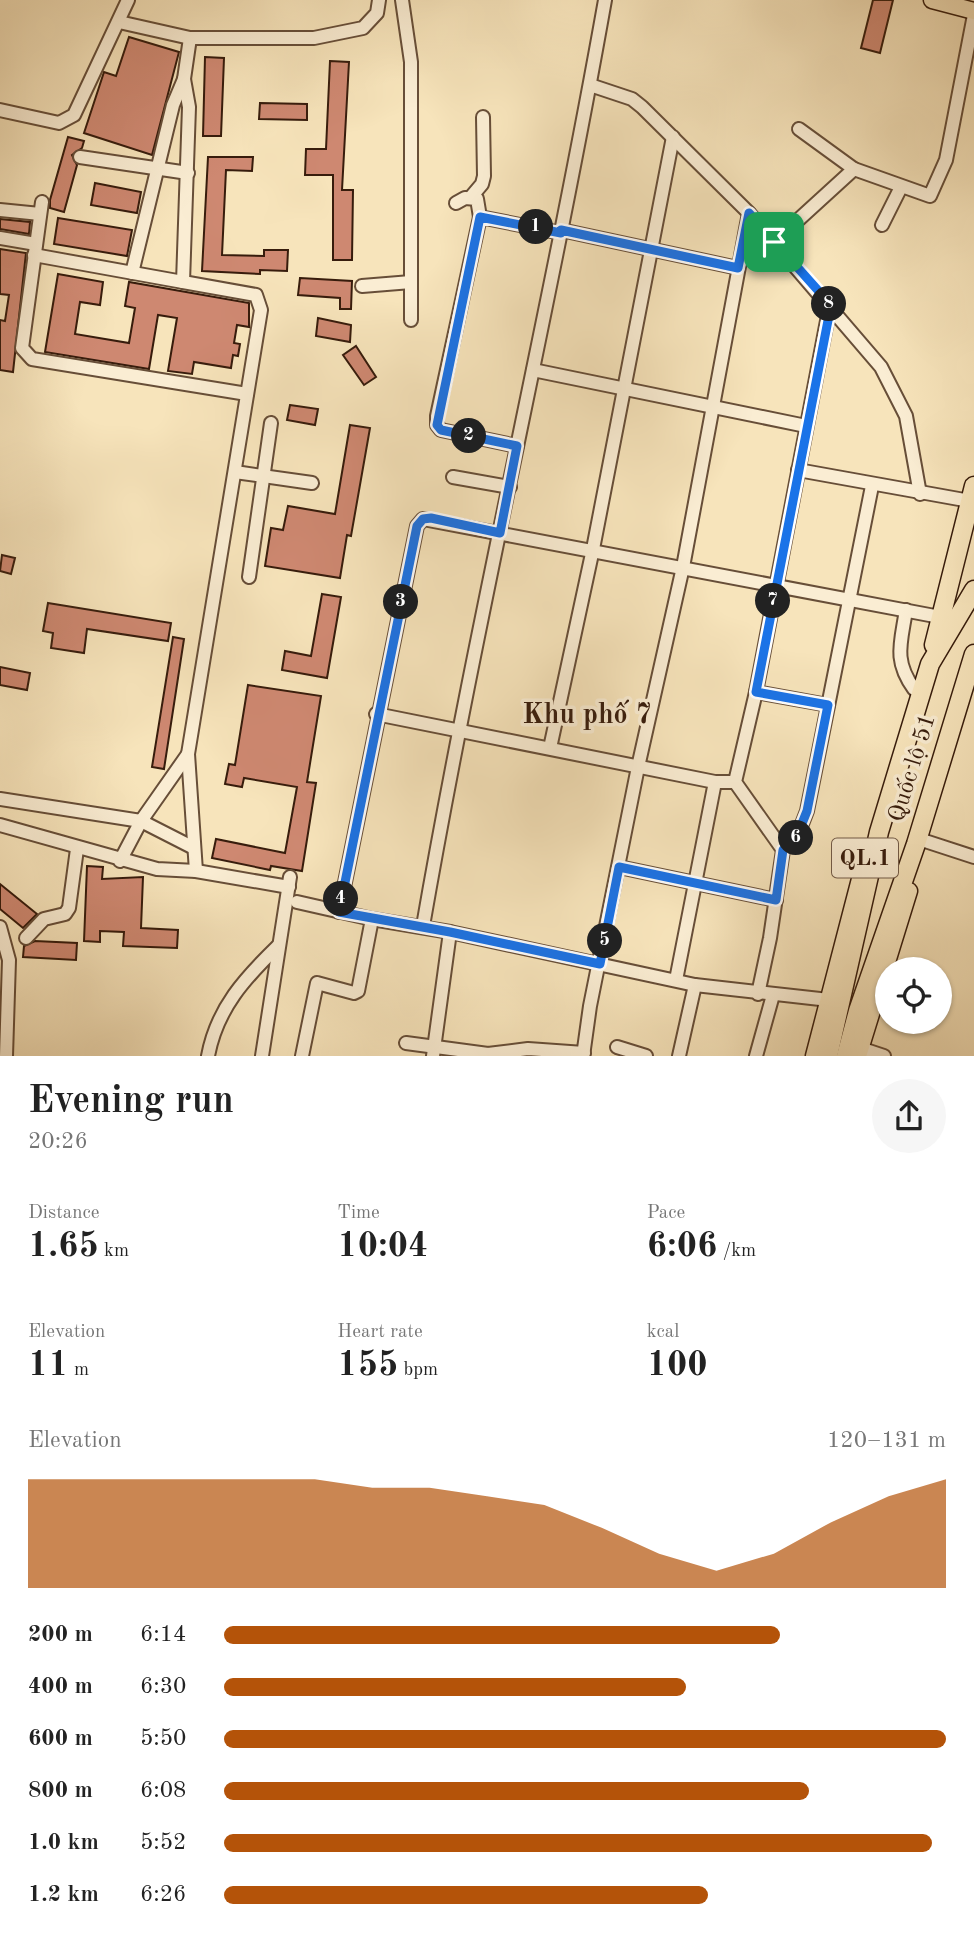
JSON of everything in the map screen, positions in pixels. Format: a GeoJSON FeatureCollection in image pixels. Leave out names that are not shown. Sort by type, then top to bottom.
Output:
{"type":"FeatureCollection","features":[{"type":"Feature","properties":{"kind":"highway","name":"QL.1"},"geometry":{"type":"LineString","coordinates":[[930,664],[972,494]]}},
{"type":"Feature","properties":{"kind":"highway"},"geometry":{"type":"LineString","coordinates":[[948,583],[974,591]]}},
{"type":"Feature","properties":{"kind":"highway","name":"Quốc lộ 51"},"geometry":{"type":"LineString","coordinates":[[828,1056],[879,832],[930,664],[974,591]]}},
{"type":"Feature","properties":{"kind":"highway","name":"Quốc lộ 51"},"geometry":{"type":"LineString","coordinates":[[855,1053],[858,1011],[916,844],[974,654]]}},
{"type":"Feature","properties":{"kind":"main road"},"geometry":{"type":"LineString","coordinates":[[932,0],[974,13]]}},
{"type":"Feature","properties":{"kind":"main road","name":"Quốc lộ 51"},"geometry":{"type":"LineString","coordinates":[[814,1056],[872,830],[915,689],[930,664]]}},
{"type":"Feature","properties":{"kind":"main road","name":"Quốc lộ 51"},"geometry":{"type":"LineString","coordinates":[[855,1053],[925,841],[974,676]]}},
{"type":"Feature","properties":{"kind":"street"},"geometry":{"type":"LineString","coordinates":[[0,110],[59,123],[68,121],[120,22],[128,0]]}},
{"type":"Feature","properties":{"kind":"street"},"geometry":{"type":"LineString","coordinates":[[120,22],[190,38],[314,38],[351,31],[370,23],[377,13],[379,0]]}},
{"type":"Feature","properties":{"kind":"street"},"geometry":{"type":"LineString","coordinates":[[402,0],[411,62],[411,320]]}},
{"type":"Feature","properties":{"kind":"street"},"geometry":{"type":"LineString","coordinates":[[423,926],[458,728],[510,486],[605,0]]}},
{"type":"Feature","properties":{"kind":"street"},"geometry":{"type":"LineString","coordinates":[[799,129],[854,169],[930,196],[941,175],[974,13]]}},
{"type":"Feature","properties":{"kind":"street"},"geometry":{"type":"LineString","coordinates":[[132,273],[173,105],[184,79],[190,38]]}},
{"type":"Feature","properties":{"kind":"street"},"geometry":{"type":"LineString","coordinates":[[183,282],[189,107],[184,79]]}},
{"type":"Feature","properties":{"kind":"street"},"geometry":{"type":"LineString","coordinates":[[590,85],[632,99],[749,213],[831,305],[881,367],[906,416],[920,494]]}},
{"type":"Feature","properties":{"kind":"street"},"geometry":{"type":"LineString","coordinates":[[456,203],[471,197],[482,184],[483,117]]}},
{"type":"Feature","properties":{"kind":"street"},"geometry":{"type":"LineString","coordinates":[[550,748],[593,549],[673,137]]}},
{"type":"Feature","properties":{"kind":"street"},"geometry":{"type":"LineString","coordinates":[[80,157],[188,173]]}},
{"type":"Feature","properties":{"kind":"street"},"geometry":{"type":"LineString","coordinates":[[774,242],[854,169]]}},
{"type":"Feature","properties":{"kind":"street"},"geometry":{"type":"LineString","coordinates":[[882,225],[901,187]]}},
{"type":"Feature","properties":{"kind":"street"},"geometry":{"type":"LineString","coordinates":[[471,197],[477,199],[480,217],[437,425],[441,430],[517,446]]}},
{"type":"Feature","properties":{"kind":"street"},"geometry":{"type":"LineString","coordinates":[[0,210],[41,208],[22,348],[25,354],[32,359],[247,394]]}},
{"type":"Feature","properties":{"kind":"street"},"geometry":{"type":"LineString","coordinates":[[406,1042],[434,1052],[488,1054],[528,1049],[583,1054],[590,1006],[638,767],[684,567],[749,213]]}},
{"type":"Feature","properties":{"kind":"street"},"geometry":{"type":"LineString","coordinates":[[480,217],[738,268]]}},
{"type":"Feature","properties":{"kind":"street"},"geometry":{"type":"LineString","coordinates":[[0,238],[35,250],[132,273],[256,295],[260,302],[188,754],[192,847],[197,872]]}},
{"type":"Feature","properties":{"kind":"street"},"geometry":{"type":"LineString","coordinates":[[362,286],[411,282]]}},
{"type":"Feature","properties":{"kind":"street"},"geometry":{"type":"LineString","coordinates":[[783,850],[735,782],[756,692],[831,305]]}},
{"type":"Feature","properties":{"kind":"street"},"geometry":{"type":"LineString","coordinates":[[533,370],[806,426]]}},
{"type":"Feature","properties":{"kind":"street"},"geometry":{"type":"LineString","coordinates":[[248,577],[271,424]]}},
{"type":"Feature","properties":{"kind":"street"},"geometry":{"type":"LineString","coordinates":[[798,470],[920,494],[972,494]]}},
{"type":"Feature","properties":{"kind":"street"},"geometry":{"type":"LineString","coordinates":[[235,472],[312,483]]}},
{"type":"Feature","properties":{"kind":"street"},"geometry":{"type":"LineString","coordinates":[[453,477],[510,486]]}},
{"type":"Feature","properties":{"kind":"street"},"geometry":{"type":"LineString","coordinates":[[758,994],[783,850],[797,836],[807,811],[872,486]]}},
{"type":"Feature","properties":{"kind":"street"},"geometry":{"type":"LineString","coordinates":[[339,912],[376,714],[417,526],[423,519],[431,518],[940,617]]}},
{"type":"Feature","properties":{"kind":"street"},"geometry":{"type":"LineString","coordinates":[[906,610],[899,657],[901,669],[915,689]]}},
{"type":"Feature","properties":{"kind":"street"},"geometry":{"type":"LineString","coordinates":[[756,692],[828,705]]}},
{"type":"Feature","properties":{"kind":"street"},"geometry":{"type":"LineString","coordinates":[[376,714],[458,728],[715,782],[735,782]]}},
{"type":"Feature","properties":{"kind":"street"},"geometry":{"type":"LineString","coordinates":[[120,861],[141,821],[188,754]]}},
{"type":"Feature","properties":{"kind":"street"},"geometry":{"type":"LineString","coordinates":[[676,981],[715,782]]}},
{"type":"Feature","properties":{"kind":"street"},"geometry":{"type":"LineString","coordinates":[[0,799],[141,821],[192,847]]}},
{"type":"Feature","properties":{"kind":"street"},"geometry":{"type":"LineString","coordinates":[[0,825],[77,849],[157,869],[289,882],[262,1056]]}},
{"type":"Feature","properties":{"kind":"street"},"geometry":{"type":"LineString","coordinates":[[925,841],[974,856]]}},
{"type":"Feature","properties":{"kind":"street"},"geometry":{"type":"LineString","coordinates":[[26,938],[44,919],[65,914],[69,908],[77,849]]}},
{"type":"Feature","properties":{"kind":"street"},"geometry":{"type":"LineString","coordinates":[[619,867],[776,900]]}},
{"type":"Feature","properties":{"kind":"street"},"geometry":{"type":"LineString","coordinates":[[297,902],[372,919],[423,926],[695,985],[829,1000]]}},
{"type":"Feature","properties":{"kind":"street"},"geometry":{"type":"LineString","coordinates":[[302,1056],[315,984],[320,982],[354,993],[358,991],[372,919]]}},
{"type":"Feature","properties":{"kind":"street"},"geometry":{"type":"LineString","coordinates":[[0,927],[9,960],[6,1056]]}},
{"type":"Feature","properties":{"kind":"street"},"geometry":{"type":"LineString","coordinates":[[434,1052],[450,932]]}},
{"type":"Feature","properties":{"kind":"street"},"geometry":{"type":"LineString","coordinates":[[208,1056],[223,1008],[242,981],[279,945]]}},
{"type":"Feature","properties":{"kind":"street"},"geometry":{"type":"LineString","coordinates":[[679,1056],[695,985]]}},
{"type":"Feature","properties":{"kind":"street"},"geometry":{"type":"LineString","coordinates":[[756,1056],[773,995]]}},
{"type":"Feature","properties":{"kind":"street"},"geometry":{"type":"LineString","coordinates":[[617,1048],[646,1056]]}},
{"type":"Feature","properties":{"kind":"street"},"geometry":{"type":"LineString","coordinates":[[855,1053],[884,1056]]}},
{"type":"Feature","properties":{"kind":"building"},"geometry":{"type":"Polygon","coordinates":[[[873,0],[893,0],[880,53],[861,48],[873,0]]]}},
{"type":"Feature","properties":{"kind":"building"},"geometry":{"type":"Polygon","coordinates":[[[129,37],[179,52],[152,155],[84,133],[104,72],[116,76],[129,37]]]}},
{"type":"Feature","properties":{"kind":"building"},"geometry":{"type":"Polygon","coordinates":[[[205,57],[224,58],[221,136],[203,136],[205,57]]]}},
{"type":"Feature","properties":{"kind":"building"},"geometry":{"type":"Polygon","coordinates":[[[330,61],[349,62],[342,190],[353,190],[352,260],[333,260],[333,175],[305,175],[306,149],[326,149],[330,61]]]}},
{"type":"Feature","properties":{"kind":"building"},"geometry":{"type":"Polygon","coordinates":[[[260,103],[307,104],[307,120],[259,119],[260,103]]]}},
{"type":"Feature","properties":{"kind":"building"},"geometry":{"type":"Polygon","coordinates":[[[68,137],[84,141],[82,148],[72,155],[77,165],[64,212],[50,208],[50,200],[68,137]]]}},
{"type":"Feature","properties":{"kind":"building"},"geometry":{"type":"Polygon","coordinates":[[[208,157],[253,157],[252,171],[226,170],[222,255],[264,256],[264,250],[288,250],[287,271],[260,270],[260,274],[202,271],[208,157]]]}},
{"type":"Feature","properties":{"kind":"building"},"geometry":{"type":"Polygon","coordinates":[[[95,183],[141,192],[137,213],[91,205],[95,183]]]}},
{"type":"Feature","properties":{"kind":"building"},"geometry":{"type":"Polygon","coordinates":[[[58,218],[132,230],[127,256],[54,244],[58,218]]]}},
{"type":"Feature","properties":{"kind":"building"},"geometry":{"type":"Polygon","coordinates":[[[0,219],[30,222],[29,234],[0,229],[0,219]]]}},
{"type":"Feature","properties":{"kind":"building"},"geometry":{"type":"Polygon","coordinates":[[[0,249],[26,253],[13,372],[0,370],[0,320],[5,321],[9,295],[0,294],[0,249]]]}},
{"type":"Feature","properties":{"kind":"building"},"geometry":{"type":"Polygon","coordinates":[[[58,274],[103,282],[100,305],[80,302],[75,334],[129,343],[135,308],[125,306],[129,282],[249,303],[249,327],[237,325],[234,343],[240,344],[238,356],[233,355],[231,368],[194,362],[192,374],[168,371],[177,318],[158,315],[149,369],[45,352],[58,274]]]}},
{"type":"Feature","properties":{"kind":"building"},"geometry":{"type":"Polygon","coordinates":[[[300,278],[352,281],[351,309],[340,309],[340,298],[298,295],[300,278]]]}},
{"type":"Feature","properties":{"kind":"building"},"geometry":{"type":"Polygon","coordinates":[[[318,318],[351,325],[350,342],[316,336],[318,318]]]}},
{"type":"Feature","properties":{"kind":"building"},"geometry":{"type":"Polygon","coordinates":[[[356,346],[376,377],[364,385],[343,355],[356,346]]]}},
{"type":"Feature","properties":{"kind":"building"},"geometry":{"type":"Polygon","coordinates":[[[290,405],[318,409],[315,425],[287,420],[290,405]]]}},
{"type":"Feature","properties":{"kind":"building"},"geometry":{"type":"Polygon","coordinates":[[[350,425],[370,428],[351,536],[347,535],[340,578],[265,566],[271,528],[283,530],[288,506],[335,514],[350,425]]]}},
{"type":"Feature","properties":{"kind":"building"},"geometry":{"type":"Polygon","coordinates":[[[2,555],[15,558],[11,574],[0,571],[2,555]]]}},
{"type":"Feature","properties":{"kind":"building"},"geometry":{"type":"Polygon","coordinates":[[[322,594],[341,597],[327,678],[282,670],[285,651],[311,656],[322,594]]]}},
{"type":"Feature","properties":{"kind":"building"},"geometry":{"type":"Polygon","coordinates":[[[48,603],[171,623],[168,641],[87,629],[84,653],[51,648],[53,633],[43,631],[48,603]]]}},
{"type":"Feature","properties":{"kind":"building"},"geometry":{"type":"Polygon","coordinates":[[[173,637],[184,639],[164,769],[152,767],[173,637]]]}},
{"type":"Feature","properties":{"kind":"building"},"geometry":{"type":"Polygon","coordinates":[[[0,667],[30,673],[27,690],[0,685],[0,667]]]}},
{"type":"Feature","properties":{"kind":"building"},"geometry":{"type":"Polygon","coordinates":[[[248,685],[321,696],[307,782],[316,783],[302,871],[271,866],[270,870],[212,858],[216,839],[285,853],[297,787],[244,778],[242,787],[225,784],[229,764],[235,765],[248,685]]]}},
{"type":"Feature","properties":{"kind":"building"},"geometry":{"type":"Polygon","coordinates":[[[87,866],[103,867],[102,879],[143,877],[141,928],[178,930],[177,948],[123,946],[124,932],[100,931],[100,942],[84,941],[87,866]]]}},
{"type":"Feature","properties":{"kind":"building"},"geometry":{"type":"Polygon","coordinates":[[[0,884],[37,914],[23,928],[0,909],[0,884]]]}},
{"type":"Feature","properties":{"kind":"building"},"geometry":{"type":"Polygon","coordinates":[[[35,941],[77,943],[76,960],[23,957],[24,946],[35,941]]]}},
{"type":"Feature","properties":{"kind":"district","name":"Khu phố 7"},"geometry":{"type":"Point","coordinates":[587,716]}},
{"type":"Feature","properties":{"kind":"route"},"geometry":{"type":"LineString","coordinates":[[749,213],[774,242],[831,305],[756,692],[828,705],[807,811],[797,836],[783,850],[776,900],[619,867],[600,964],[423,926],[339,912],[376,714],[417,526],[423,519],[431,518],[500,533],[510,486],[517,446],[441,430],[437,425],[480,217],[561,233],[561,230],[738,268],[749,213]]}}]}
